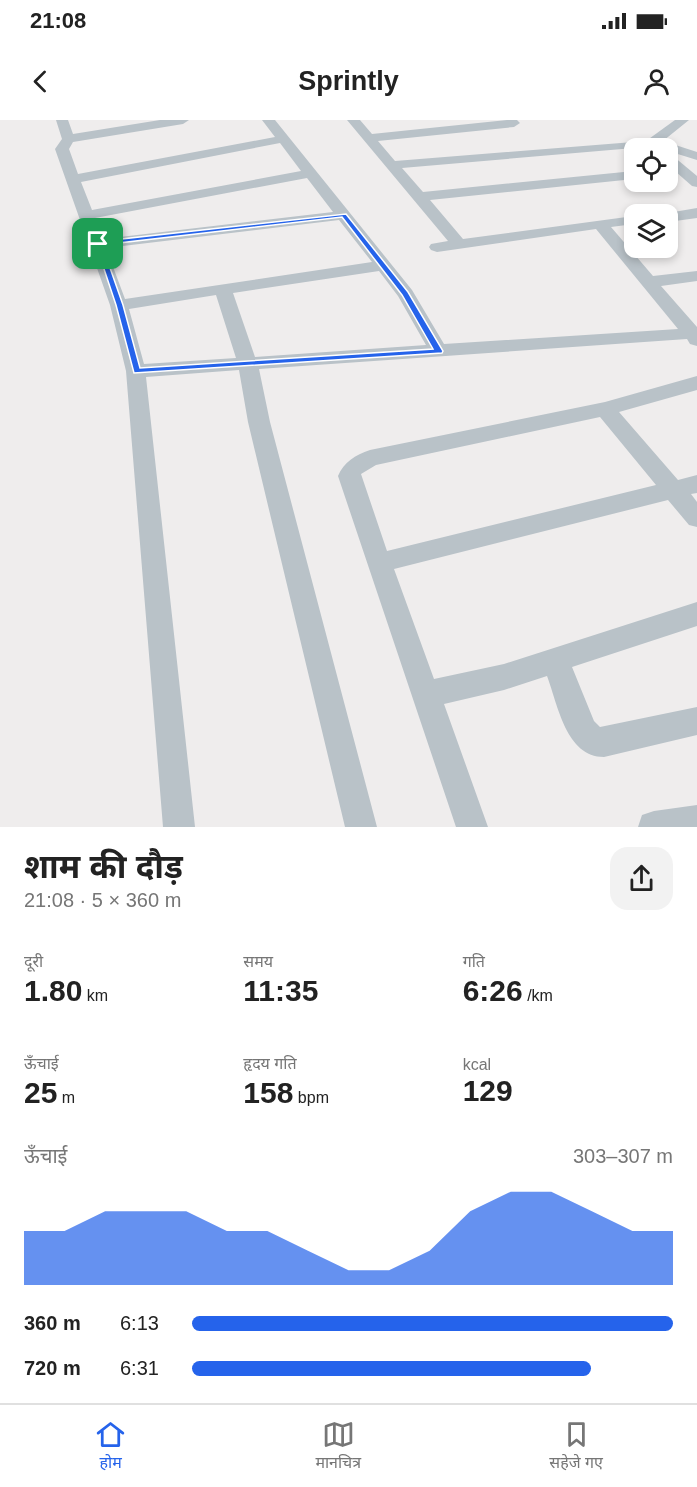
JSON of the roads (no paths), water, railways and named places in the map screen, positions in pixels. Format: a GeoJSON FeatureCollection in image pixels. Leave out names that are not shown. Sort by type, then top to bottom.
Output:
{"type":"FeatureCollection","features":[{"type":"Feature","properties":{"kind":"street"},"geometry":{"type":"LineString","coordinates":[[62,120],[68,139],[62,149],[119,305],[136,371],[179,827]]}},
{"type":"Feature","properties":{"kind":"street"},"geometry":{"type":"LineString","coordinates":[[68,139],[183,120]]}},
{"type":"Feature","properties":{"kind":"street"},"geometry":{"type":"LineString","coordinates":[[267,120],[406,294],[439,351]]}},
{"type":"Feature","properties":{"kind":"street"},"geometry":{"type":"LineString","coordinates":[[353,120],[459,244]]}},
{"type":"Feature","properties":{"kind":"street"},"geometry":{"type":"LineString","coordinates":[[661,138],[684,120]]}},
{"type":"Feature","properties":{"kind":"street"},"geometry":{"type":"LineString","coordinates":[[367,138],[516,125]]}},
{"type":"Feature","properties":{"kind":"street"},"geometry":{"type":"LineString","coordinates":[[72,179],[283,139]]}},
{"type":"Feature","properties":{"kind":"street"},"geometry":{"type":"LineString","coordinates":[[391,165],[624,147]]}},
{"type":"Feature","properties":{"kind":"street"},"geometry":{"type":"LineString","coordinates":[[678,151],[697,156]]}},
{"type":"Feature","properties":{"kind":"street"},"geometry":{"type":"LineString","coordinates":[[87,215],[310,173]]}},
{"type":"Feature","properties":{"kind":"street"},"geometry":{"type":"LineString","coordinates":[[678,173],[697,183]]}},
{"type":"Feature","properties":{"kind":"street"},"geometry":{"type":"LineString","coordinates":[[419,197],[624,177]]}},
{"type":"Feature","properties":{"kind":"street"},"geometry":{"type":"LineString","coordinates":[[678,216],[697,213]]}},
{"type":"Feature","properties":{"kind":"street"},"geometry":{"type":"LineString","coordinates":[[98,244],[343,215]]}},
{"type":"Feature","properties":{"kind":"street"},"geometry":{"type":"LineString","coordinates":[[437,247],[624,221]]}},
{"type":"Feature","properties":{"kind":"street"},"geometry":{"type":"LineString","coordinates":[[600,224],[695,335]]}},
{"type":"Feature","properties":{"kind":"street"},"geometry":{"type":"LineString","coordinates":[[119,305],[383,265]]}},
{"type":"Feature","properties":{"kind":"street"},"geometry":{"type":"LineString","coordinates":[[649,282],[697,276]]}},
{"type":"Feature","properties":{"kind":"street"},"geometry":{"type":"LineString","coordinates":[[223,290],[248,364],[259,422],[361,827]]}},
{"type":"Feature","properties":{"kind":"street"},"geometry":{"type":"LineString","coordinates":[[136,371],[695,335]]}},
{"type":"Feature","properties":{"kind":"street"},"geometry":{"type":"LineString","coordinates":[[472,827],[348,476],[352,469],[370,458],[605,409],[697,383]]}},
{"type":"Feature","properties":{"kind":"street"},"geometry":{"type":"LineString","coordinates":[[605,409],[697,518]]}},
{"type":"Feature","properties":{"kind":"street"},"geometry":{"type":"LineString","coordinates":[[379,563],[673,492],[697,484]]}},
{"type":"Feature","properties":{"kind":"street"},"geometry":{"type":"LineString","coordinates":[[425,695],[504,677],[697,614]]}},
{"type":"Feature","properties":{"kind":"street"},"geometry":{"type":"LineString","coordinates":[[555,660],[583,731],[594,742],[604,742],[697,721]]}},
{"type":"Feature","properties":{"kind":"street"},"geometry":{"type":"LineString","coordinates":[[654,827],[697,820]]}}]}
